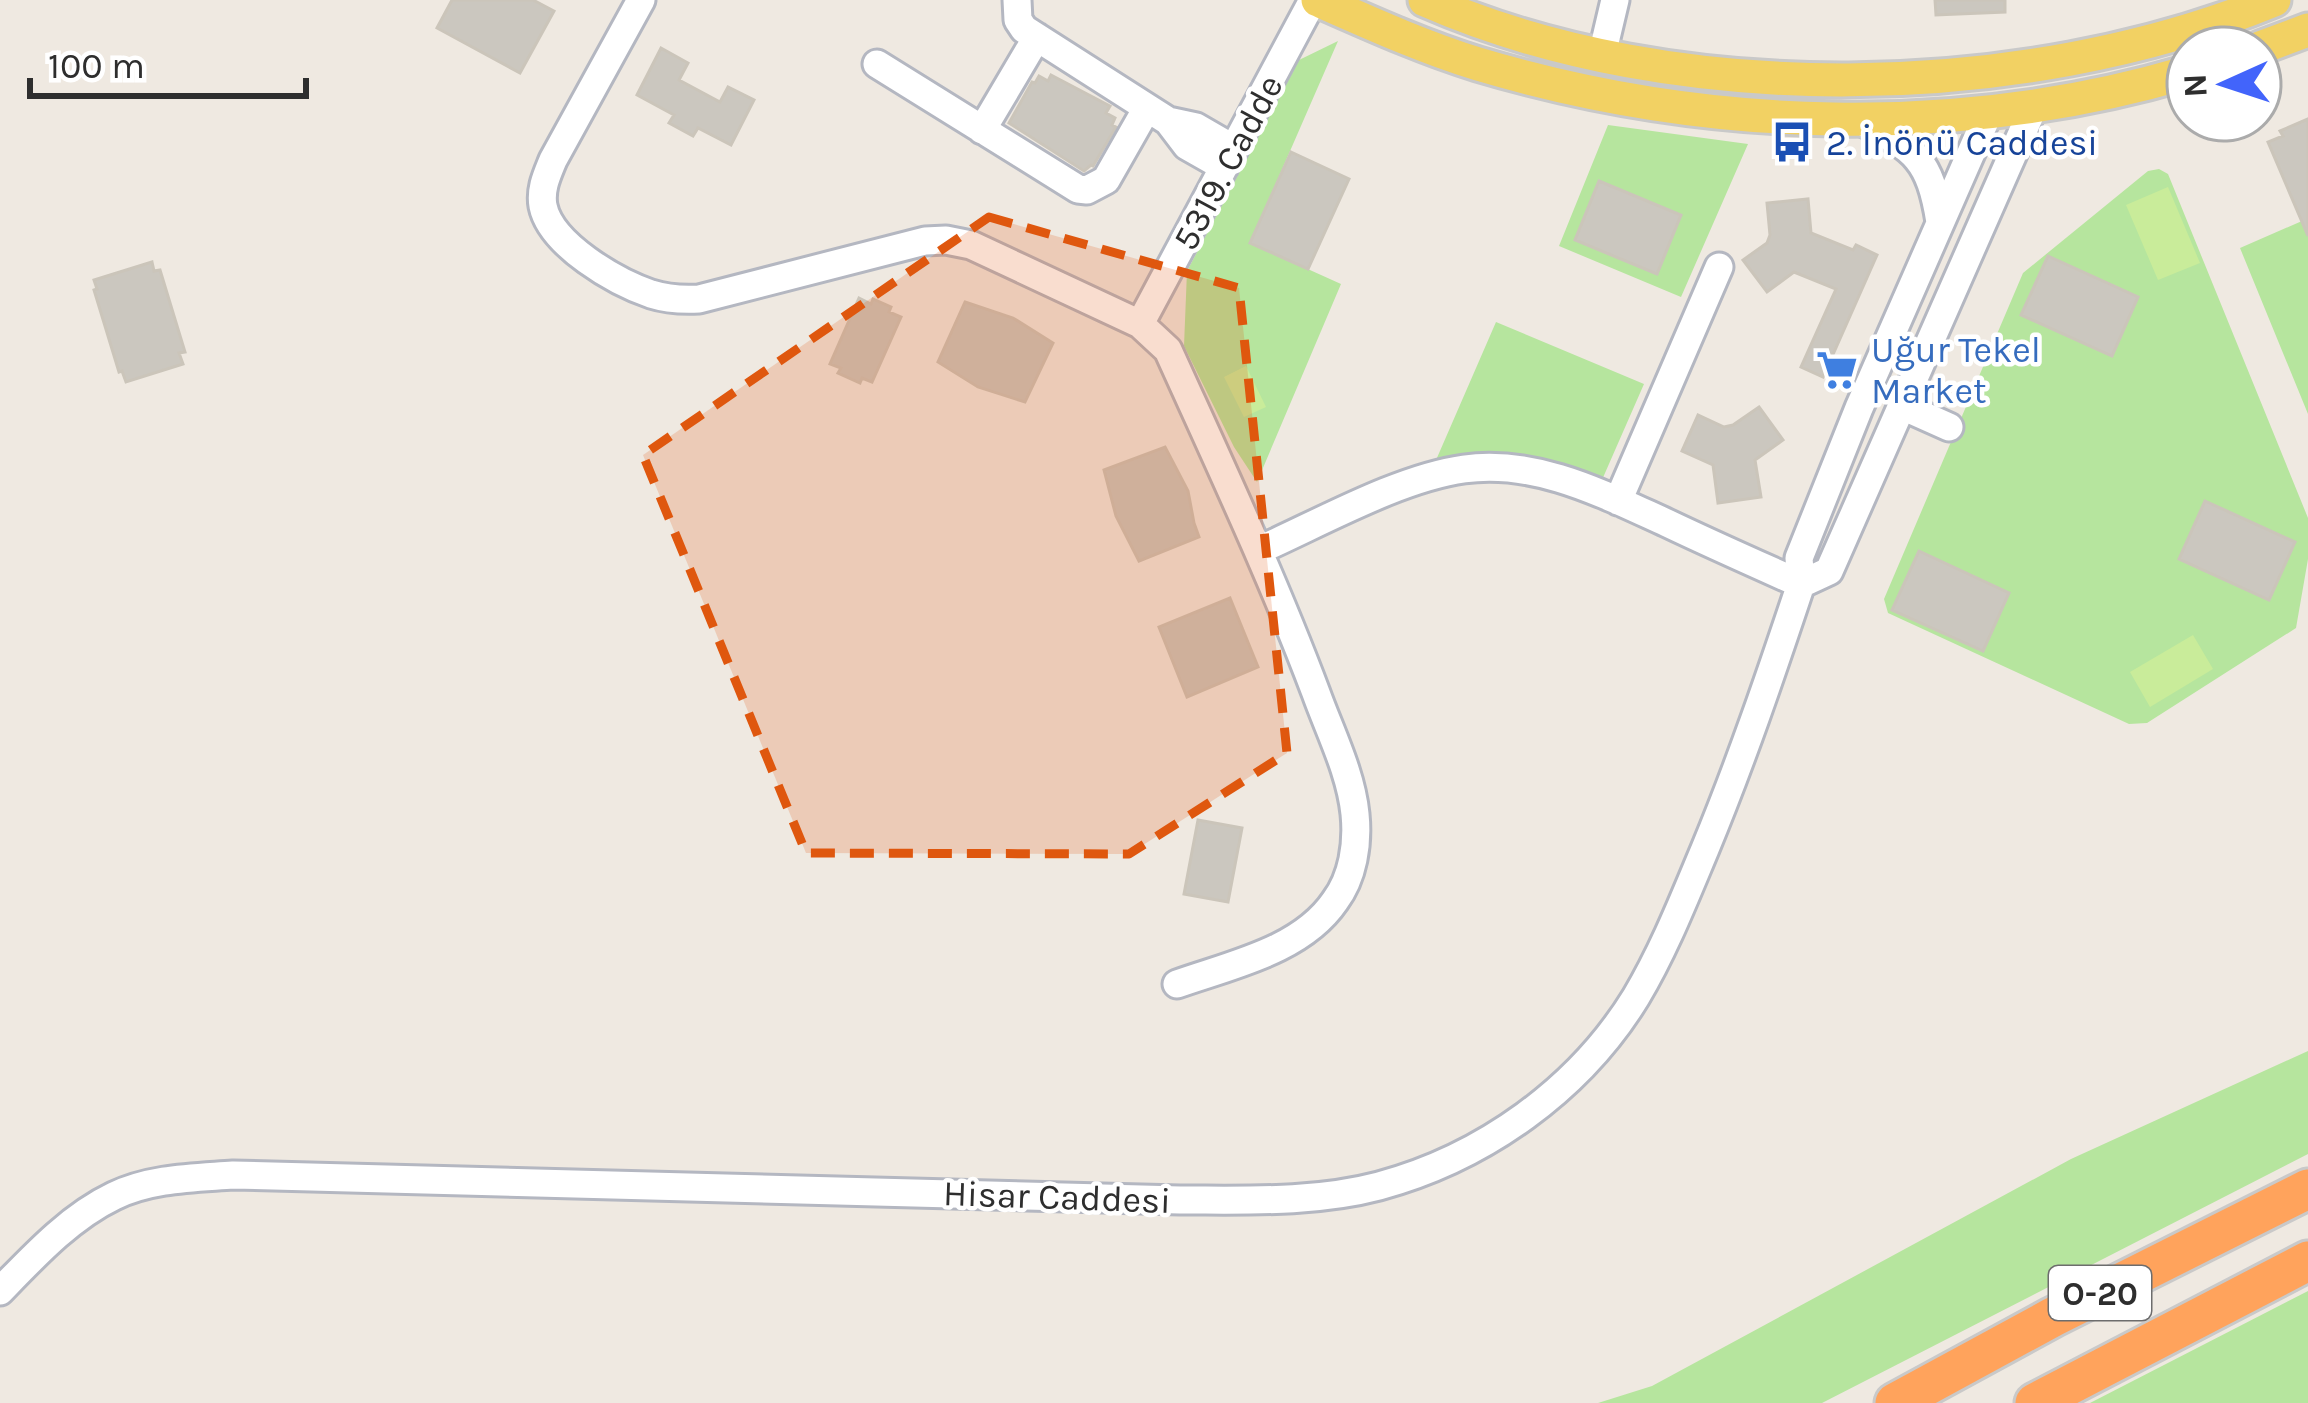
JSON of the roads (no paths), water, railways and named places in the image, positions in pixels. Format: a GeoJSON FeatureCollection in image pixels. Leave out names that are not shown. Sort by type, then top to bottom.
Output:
{"type":"FeatureCollection","features":[{"type":"Feature","properties":{"kind":"highway","name":"O-20"},"geometry":{"type":"LineString","coordinates":[[1895,1403],[2053,1317],[2308,1189]]}},
{"type":"Feature","properties":{"kind":"highway"},"geometry":{"type":"LineString","coordinates":[[2035,1403],[2308,1262]]}},
{"type":"Feature","properties":{"kind":"main road"},"geometry":{"type":"LineString","coordinates":[[1315,0],[1476,63],[1594,93],[1711,112],[1853,117],[1989,112],[2164,78]]}},
{"type":"Feature","properties":{"kind":"main road"},"geometry":{"type":"LineString","coordinates":[[1425,0],[1602,55],[1681,69],[1780,78],[1887,79],[2030,67],[2085,56],[2274,0]]}},
{"type":"Feature","properties":{"kind":"main road"},"geometry":{"type":"LineString","coordinates":[[1594,93],[1602,55]]}},
{"type":"Feature","properties":{"kind":"main road"},"geometry":{"type":"LineString","coordinates":[[2030,67],[2034,106]]}},
{"type":"Feature","properties":{"kind":"main road"},"geometry":{"type":"LineString","coordinates":[[1986,72],[1989,112]]}},
{"type":"Feature","properties":{"kind":"street"},"geometry":{"type":"LineString","coordinates":[[641,0],[544,184],[542,199],[553,229],[587,260],[648,293],[676,300],[727,293],[926,241],[946,240],[970,245],[1140,324],[1168,350],[1281,600],[1347,778],[1356,839],[1350,872],[1319,922],[1282,946],[1177,984]]}},
{"type":"Feature","properties":{"kind":"street"},"geometry":{"type":"LineString","coordinates":[[1017,0],[1018,20],[1024,29],[1158,114],[1187,146],[1229,158]]}},
{"type":"Feature","properties":{"kind":"street","name":"5319. Cadde"},"geometry":{"type":"LineString","coordinates":[[1140,324],[1315,0]]}},
{"type":"Feature","properties":{"kind":"street"},"geometry":{"type":"LineString","coordinates":[[1602,55],[1615,0]]}},
{"type":"Feature","properties":{"kind":"street"},"geometry":{"type":"LineString","coordinates":[[982,130],[1037,38]]}},
{"type":"Feature","properties":{"kind":"street"},"geometry":{"type":"LineString","coordinates":[[877,64],[1078,189],[1088,190],[1106,180],[1158,114]]}},
{"type":"Feature","properties":{"kind":"street","name":"Hisar Caddesi"},"geometry":{"type":"LineString","coordinates":[[1801,584],[1829,571],[2034,106]]}},
{"type":"Feature","properties":{"kind":"street","name":"Hisar Caddesi"},"geometry":{"type":"LineString","coordinates":[[0,1291],[89,1211],[116,1195],[184,1178],[337,1177],[1219,1200],[1329,1196],[1438,1166],[1509,1127],[1543,1103],[1610,1035],[1673,927],[1745,752],[1801,584],[1799,558],[1989,112]]}},
{"type":"Feature","properties":{"kind":"street"},"geometry":{"type":"LineString","coordinates":[[1853,117],[1918,158],[1935,189],[1940,223]]}},
{"type":"Feature","properties":{"kind":"street"},"geometry":{"type":"LineString","coordinates":[[1618,501],[1719,267]]}},
{"type":"Feature","properties":{"kind":"street"},"geometry":{"type":"LineString","coordinates":[[1859,408],[1949,427]]}},
{"type":"Feature","properties":{"kind":"street"},"geometry":{"type":"LineString","coordinates":[[1258,550],[1422,479],[1467,468],[1510,468],[1540,472],[1618,501],[1801,584]]}},
{"type":"Feature","properties":{"kind":"place","name":"2. İnönü Caddesi"},"geometry":{"type":"Point","coordinates":[1792,142]}},
{"type":"Feature","properties":{"kind":"place","name":"Uğur Tekel Market"},"geometry":{"type":"Point","coordinates":[1837,370]}}]}
